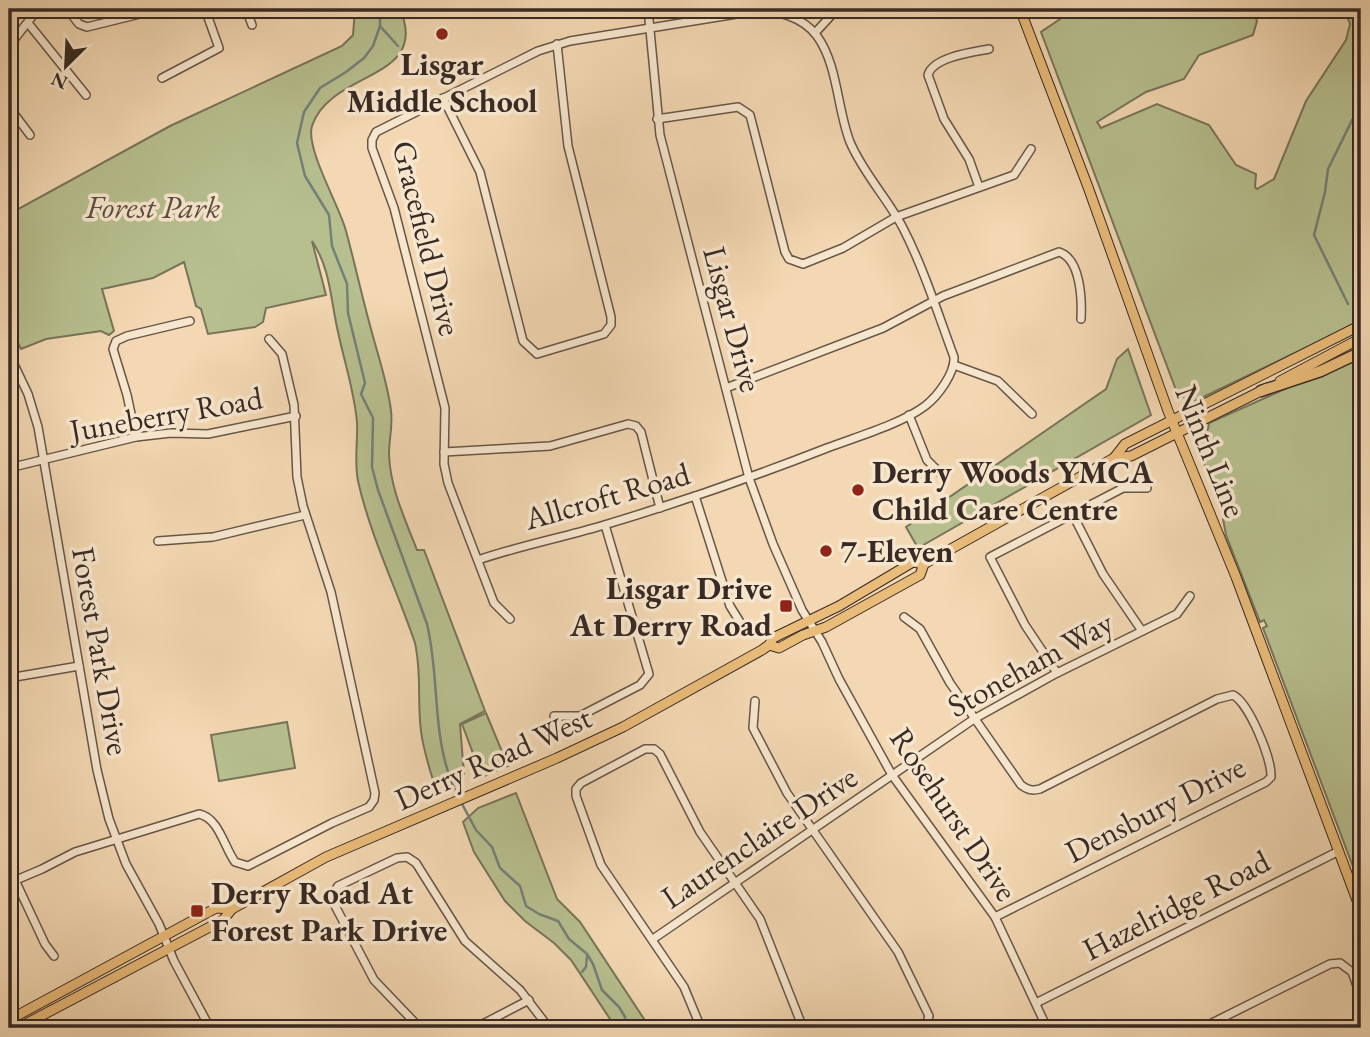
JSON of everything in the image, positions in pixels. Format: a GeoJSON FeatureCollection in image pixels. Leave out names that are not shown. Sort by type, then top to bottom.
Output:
{"type":"FeatureCollection","features":[{"type":"Feature","properties":{"kind":"highway"},"geometry":{"type":"LineString","coordinates":[[1261,391],[1321,371],[1361,352]]}},
{"type":"Feature","properties":{"kind":"main road","name":"Ninth Line"},"geometry":{"type":"LineString","coordinates":[[1020,9],[1088,187],[1176,433],[1236,577],[1361,911]]}},
{"type":"Feature","properties":{"kind":"main road","name":"Derry Road West"},"geometry":{"type":"LineString","coordinates":[[1114,458],[1125,444],[1361,325]]}},
{"type":"Feature","properties":{"kind":"main road","name":"Derry Road West"},"geometry":{"type":"LineString","coordinates":[[18,1028],[223,920],[232,909],[326,857],[623,727],[769,645],[773,638],[839,606],[913,562],[924,564],[1114,458],[1131,456],[1361,338]]}},
{"type":"Feature","properties":{"kind":"main road","name":"Derry Road West"},"geometry":{"type":"LineString","coordinates":[[769,645],[779,648],[814,630],[827,627],[920,575],[924,564]]}},
{"type":"Feature","properties":{"kind":"main road","name":"Derry Road West"},"geometry":{"type":"LineString","coordinates":[[9,1020],[216,908],[232,909]]}},
{"type":"Feature","properties":{"kind":"street"},"geometry":{"type":"LineString","coordinates":[[9,46],[38,9]]}},
{"type":"Feature","properties":{"kind":"street"},"geometry":{"type":"LineString","coordinates":[[66,9],[79,24],[88,27],[148,12]]}},
{"type":"Feature","properties":{"kind":"street"},"geometry":{"type":"LineString","coordinates":[[162,78],[219,48],[205,9]]}},
{"type":"Feature","properties":{"kind":"street"},"geometry":{"type":"LineString","coordinates":[[246,9],[253,25]]}},
{"type":"Feature","properties":{"kind":"street","name":"Lisgar Drive"},"geometry":{"type":"LineString","coordinates":[[648,9],[657,119],[749,478],[779,558],[814,630]]}},
{"type":"Feature","properties":{"kind":"street"},"geometry":{"type":"LineString","coordinates":[[837,9],[815,33],[825,52],[851,145],[913,249],[954,357],[954,365],[998,381],[1032,414]]}},
{"type":"Feature","properties":{"kind":"street","name":"Gracefield Drive"},"geometry":{"type":"LineString","coordinates":[[510,619],[494,603],[448,483],[444,452],[445,408],[394,208],[371,144],[376,132],[557,44],[739,11],[778,12],[802,22],[815,33]]}},
{"type":"Feature","properties":{"kind":"street"},"geometry":{"type":"LineString","coordinates":[[28,23],[86,95]]}},
{"type":"Feature","properties":{"kind":"street"},"geometry":{"type":"LineString","coordinates":[[443,98],[480,172],[523,341],[537,354],[604,334],[611,325],[611,317],[570,153],[557,44]]}},
{"type":"Feature","properties":{"kind":"street"},"geometry":{"type":"LineString","coordinates":[[979,187],[969,159],[944,119],[928,75],[934,65],[965,53],[989,49]]}},
{"type":"Feature","properties":{"kind":"street"},"geometry":{"type":"LineString","coordinates":[[9,107],[30,135]]}},
{"type":"Feature","properties":{"kind":"street"},"geometry":{"type":"LineString","coordinates":[[657,119],[731,107],[738,107],[750,114],[785,252],[789,258],[803,264],[843,248],[896,217],[1014,175],[1031,149]]}},
{"type":"Feature","properties":{"kind":"street"},"geometry":{"type":"LineString","coordinates":[[726,388],[883,328],[933,301],[1059,252],[1070,257],[1082,294],[1082,319]]}},
{"type":"Feature","properties":{"kind":"street"},"geometry":{"type":"LineString","coordinates":[[136,437],[127,395],[113,355],[114,344],[127,335],[190,321]]}},
{"type":"Feature","properties":{"kind":"street"},"geometry":{"type":"LineString","coordinates":[[54,956],[12,881],[75,852],[115,838],[202,815],[213,822],[235,862],[248,866],[369,807],[374,800],[375,793],[331,592],[305,515],[297,477],[296,416],[282,355],[269,339]]}},
{"type":"Feature","properties":{"kind":"street","name":"Forest Park Drive"},"geometry":{"type":"LineString","coordinates":[[9,354],[32,405],[101,788],[115,838],[210,1028]]}},
{"type":"Feature","properties":{"kind":"street","name":"Allcroft Road"},"geometry":{"type":"LineString","coordinates":[[478,560],[660,508],[749,478],[909,415],[931,400],[954,365]]}},
{"type":"Feature","properties":{"kind":"street"},"geometry":{"type":"LineString","coordinates":[[909,415],[927,460],[941,474]]}},
{"type":"Feature","properties":{"kind":"street","name":"Juneberry Road"},"geometry":{"type":"LineString","coordinates":[[9,468],[136,437],[171,433],[208,434],[296,416]]}},
{"type":"Feature","properties":{"kind":"street"},"geometry":{"type":"LineString","coordinates":[[444,452],[550,446],[628,424],[636,426],[641,432],[660,508]]}},
{"type":"Feature","properties":{"kind":"street"},"geometry":{"type":"LineString","coordinates":[[1057,673],[1025,625],[990,557],[1124,488],[1147,488]]}},
{"type":"Feature","properties":{"kind":"street"},"geometry":{"type":"LineString","coordinates":[[695,496],[730,606],[740,622]]}},
{"type":"Feature","properties":{"kind":"street"},"geometry":{"type":"LineString","coordinates":[[158,541],[213,537],[305,515]]}},
{"type":"Feature","properties":{"kind":"street"},"geometry":{"type":"LineString","coordinates":[[1073,515],[1103,574],[1142,631]]}},
{"type":"Feature","properties":{"kind":"street"},"geometry":{"type":"LineString","coordinates":[[554,716],[580,716],[644,682],[649,674],[605,525]]}},
{"type":"Feature","properties":{"kind":"street","name":"Stoneham Way"},"geometry":{"type":"LineString","coordinates":[[892,775],[974,719],[1057,673],[1177,614],[1190,596]]}},
{"type":"Feature","properties":{"kind":"street"},"geometry":{"type":"LineString","coordinates":[[904,617],[920,629],[974,719]]}},
{"type":"Feature","properties":{"kind":"street","name":"Rosehurst Drive"},"geometry":{"type":"LineString","coordinates":[[814,630],[892,775],[995,917],[1047,1028]]}},
{"type":"Feature","properties":{"kind":"street"},"geometry":{"type":"LineString","coordinates":[[9,678],[79,666]]}},
{"type":"Feature","properties":{"kind":"street","name":"Densbury Drive"},"geometry":{"type":"LineString","coordinates":[[974,719],[1021,785],[1033,791],[1217,699],[1233,695],[1244,703],[1271,769],[1271,777],[1266,782],[995,917]]}},
{"type":"Feature","properties":{"kind":"street"},"geometry":{"type":"LineString","coordinates":[[755,701],[753,728],[787,793],[904,964],[929,1016],[925,1028]]}},
{"type":"Feature","properties":{"kind":"street"},"geometry":{"type":"LineString","coordinates":[[701,1028],[684,987],[601,865],[576,796],[576,789],[581,783],[645,749],[654,749],[660,754],[700,832],[760,919],[803,1028]]}},
{"type":"Feature","properties":{"kind":"street","name":"Laurenclaire Drive"},"geometry":{"type":"LineString","coordinates":[[653,939],[892,775]]}},
{"type":"Feature","properties":{"kind":"street","name":"Hazelridge Road"},"geometry":{"type":"LineString","coordinates":[[1036,1003],[1339,851]]}},
{"type":"Feature","properties":{"kind":"street"},"geometry":{"type":"LineString","coordinates":[[420,1028],[374,980],[332,900],[338,886],[397,858],[407,857],[416,863],[465,941],[529,1000],[549,1028]]}},
{"type":"Feature","properties":{"kind":"street"},"geometry":{"type":"LineString","coordinates":[[1202,1028],[1330,964],[1340,963],[1352,972],[1361,997]]}},
{"type":"Feature","properties":{"kind":"street"},"geometry":{"type":"LineString","coordinates":[[475,1028],[529,1000]]}},
{"type":"Feature","properties":{"kind":"green space","name":"Forest Park"},"geometry":{"type":"Polygon","coordinates":[[[355,9],[400,9],[406,32],[402,50],[391,63],[338,94],[322,108],[312,126],[311,136],[318,163],[343,220],[390,401],[389,454],[395,491],[417,550],[424,550],[485,711],[460,724],[464,774],[444,780],[433,780],[421,731],[415,643],[377,542],[358,481],[357,422],[353,396],[328,278],[312,241],[326,295],[266,308],[263,322],[255,327],[208,334],[201,309],[196,306],[184,262],[153,278],[102,289],[114,331],[109,335],[101,331],[46,339],[21,349],[9,325],[9,214],[170,126],[342,46],[353,35],[355,9]]]}},
{"type":"Feature","properties":{"kind":"green space"},"geometry":{"type":"Polygon","coordinates":[[[1075,9],[1252,9],[1257,21],[1253,35],[1199,55],[1184,79],[1146,92],[1097,122],[1101,128],[1157,104],[1209,125],[1236,165],[1256,174],[1257,189],[1274,179],[1306,101],[1346,40],[1350,24],[1344,9],[1361,9],[1361,180],[1356,196],[1355,228],[1361,248],[1361,321],[1195,401],[1186,399],[1176,390],[1041,32],[1075,9]]]}},
{"type":"Feature","properties":{"kind":"green space"},"geometry":{"type":"Polygon","coordinates":[[[1128,349],[1151,415],[918,548],[906,527],[1106,389],[1117,359],[1128,349]]]}},
{"type":"Feature","properties":{"kind":"green space"},"geometry":{"type":"Polygon","coordinates":[[[1361,359],[1361,545],[1357,550],[1361,558],[1361,888],[1263,628],[1267,626],[1264,620],[1260,622],[1226,535],[1223,519],[1225,516],[1198,448],[1209,423],[1305,380],[1361,359]]]}},
{"type":"Feature","properties":{"kind":"green space"},"geometry":{"type":"Polygon","coordinates":[[[486,713],[508,766],[482,777],[462,724],[486,713]]]}},
{"type":"Feature","properties":{"kind":"green space"},"geometry":{"type":"Polygon","coordinates":[[[287,722],[295,768],[219,781],[211,735],[287,722]]]}},
{"type":"Feature","properties":{"kind":"green space"},"geometry":{"type":"Polygon","coordinates":[[[516,793],[557,899],[580,922],[650,1028],[616,1028],[571,960],[505,901],[474,852],[463,822],[478,808],[516,793]]]}},
{"type":"Feature","properties":{"kind":"waterway"},"geometry":{"type":"LineString","coordinates":[[380,9],[380,26],[373,46],[364,58],[320,88],[304,112],[297,143],[305,176],[329,215],[332,246],[347,284],[348,313],[365,383],[361,394],[373,418],[372,467],[427,624],[443,754],[458,796]]}},
{"type":"Feature","properties":{"kind":"waterway"},"geometry":{"type":"LineString","coordinates":[[380,26],[398,46]]}},
{"type":"Feature","properties":{"kind":"waterway"},"geometry":{"type":"LineString","coordinates":[[1348,304],[1314,235],[1328,169],[1361,102]]}},
{"type":"Feature","properties":{"kind":"waterway"},"geometry":{"type":"LineString","coordinates":[[461,802],[476,830],[492,847],[500,868],[520,886],[526,906],[558,921],[569,939],[587,954],[602,990],[625,1017],[626,1028]]}},
{"type":"Feature","properties":{"kind":"waterway"},"geometry":{"type":"LineString","coordinates":[[582,972],[586,967],[587,956]]}},
{"type":"Feature","properties":{"kind":"place","name":"Lisgar Middle School"},"geometry":{"type":"Point","coordinates":[442,34]}},
{"type":"Feature","properties":{"kind":"place","name":"Derry Woods YMCA Child Care Centre"},"geometry":{"type":"Point","coordinates":[858,490]}},
{"type":"Feature","properties":{"kind":"place","name":"7-Eleven"},"geometry":{"type":"Point","coordinates":[826,551]}},
{"type":"Feature","properties":{"kind":"place","name":"Lisgar Drive At Derry Road"},"geometry":{"type":"Point","coordinates":[786,606]}},
{"type":"Feature","properties":{"kind":"place","name":"Derry Road At Forest Park Drive"},"geometry":{"type":"Point","coordinates":[197,911]}}]}
